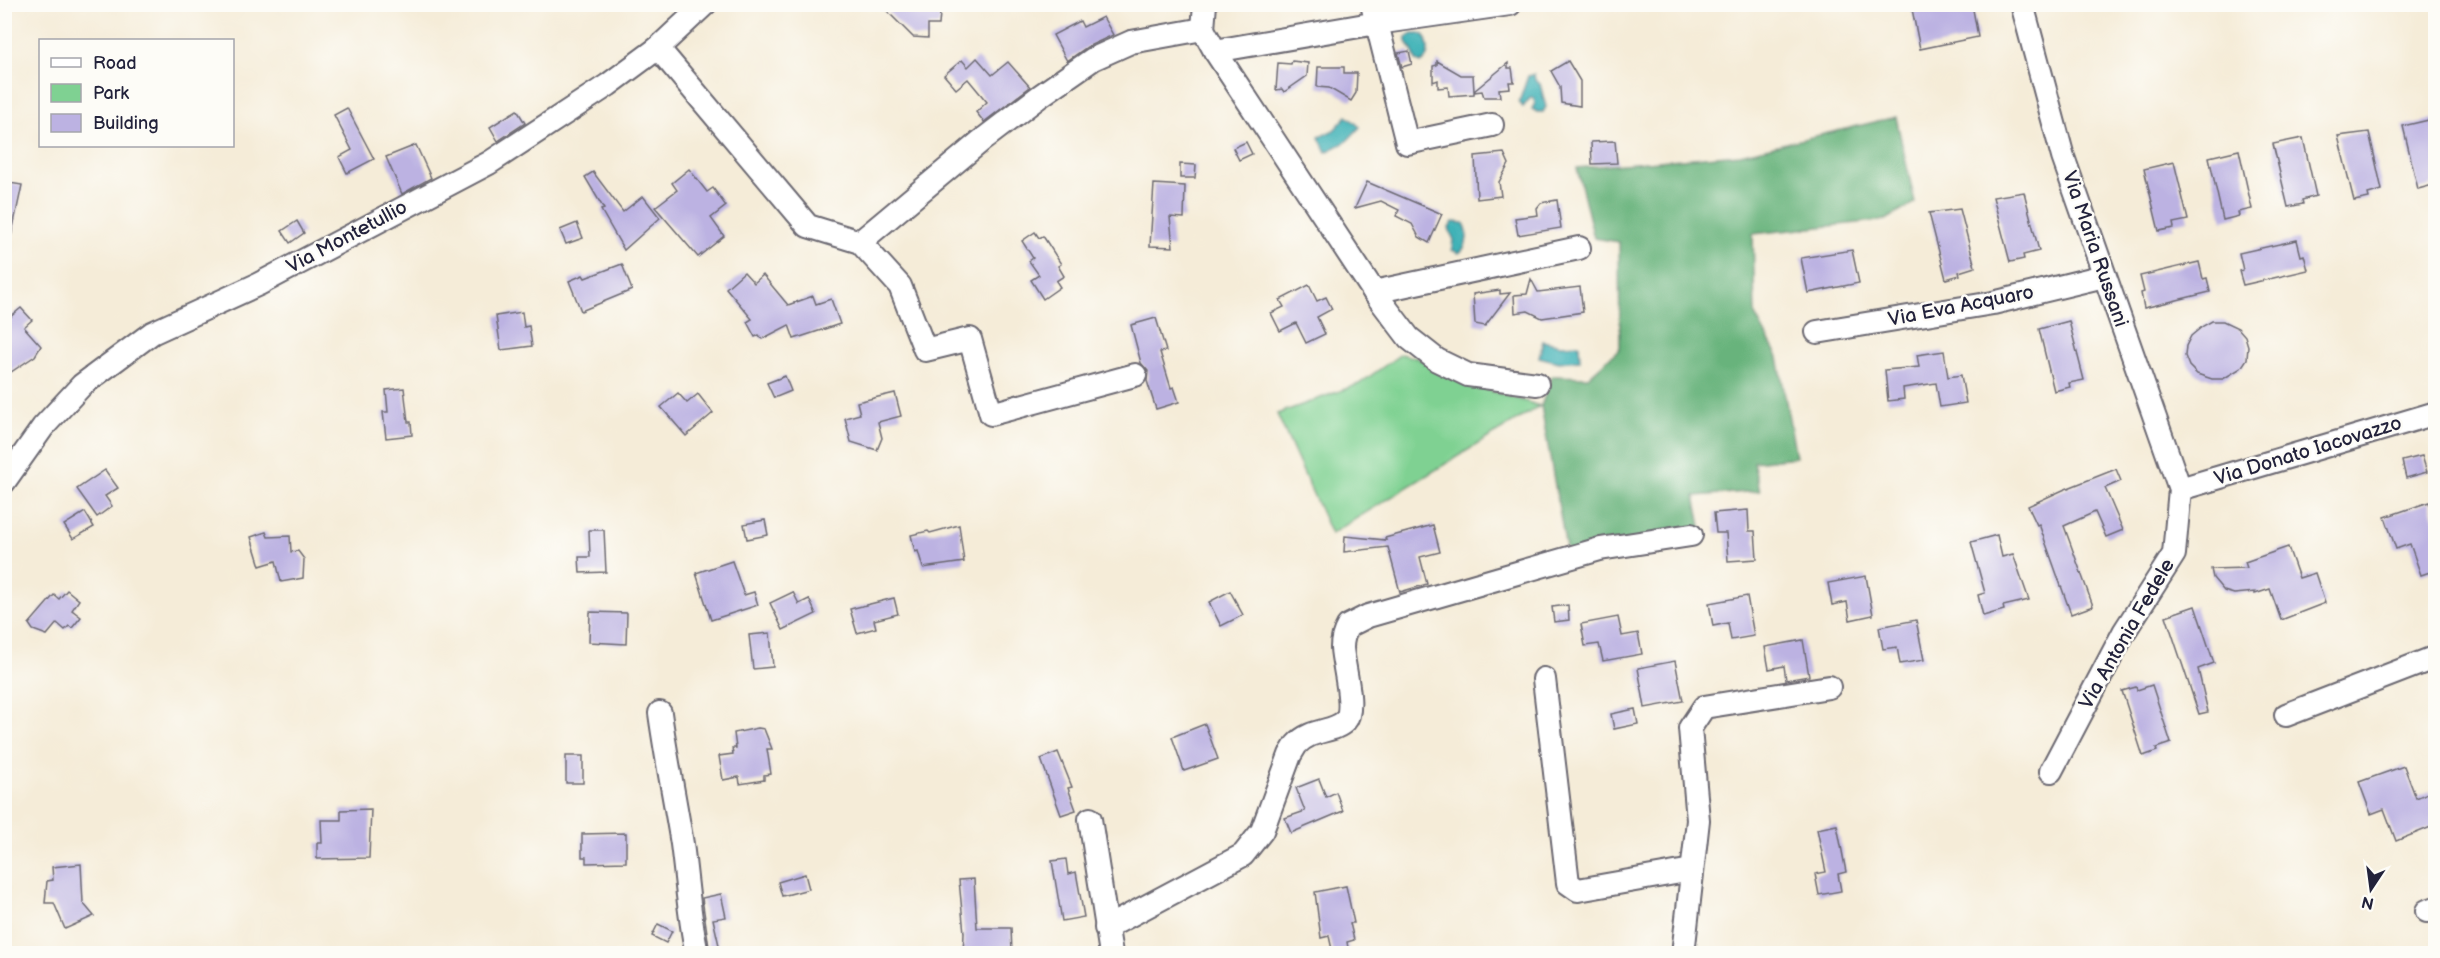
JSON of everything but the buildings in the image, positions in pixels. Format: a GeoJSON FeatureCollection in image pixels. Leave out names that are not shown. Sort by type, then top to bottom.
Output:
{"type":"FeatureCollection","features":[{"type":"Feature","properties":{"kind":"street","name":"Via Montetullio"},"geometry":{"type":"LineString","coordinates":[[4,482],[43,427],[82,385],[152,333],[259,284],[489,163],[609,86],[658,48],[705,4]]}},
{"type":"Feature","properties":{"kind":"street"},"geometry":{"type":"LineString","coordinates":[[1205,4],[1203,29],[1215,51],[1374,292],[1409,338],[1437,360],[1468,375],[1537,384]]}},
{"type":"Feature","properties":{"kind":"street"},"geometry":{"type":"LineString","coordinates":[[1215,51],[1375,14],[1510,4]]}},
{"type":"Feature","properties":{"kind":"street","name":"Via Maria Russani"},"geometry":{"type":"LineString","coordinates":[[2022,4],[2062,157],[2180,489]]}},
{"type":"Feature","properties":{"kind":"street"},"geometry":{"type":"LineString","coordinates":[[1375,14],[1407,143],[1492,125]]}},
{"type":"Feature","properties":{"kind":"street"},"geometry":{"type":"LineString","coordinates":[[860,242],[981,141],[1093,59],[1131,42],[1203,29]]}},
{"type":"Feature","properties":{"kind":"street"},"geometry":{"type":"LineString","coordinates":[[658,48],[808,226],[860,242],[900,286],[925,350],[970,339],[991,414],[1135,375]]}},
{"type":"Feature","properties":{"kind":"street"},"geometry":{"type":"LineString","coordinates":[[1374,292],[1579,248]]}},
{"type":"Feature","properties":{"kind":"street","name":"Via Eva Acquaro"},"geometry":{"type":"LineString","coordinates":[[1817,332],[1993,303],[2104,276]]}},
{"type":"Feature","properties":{"kind":"street","name":"Via Donato Iacovazzo"},"geometry":{"type":"LineString","coordinates":[[2180,489],[2436,413]]}},
{"type":"Feature","properties":{"kind":"street","name":"Via Antonia Fedele"},"geometry":{"type":"LineString","coordinates":[[2051,771],[2124,632],[2174,554],[2180,489]]}},
{"type":"Feature","properties":{"kind":"street"},"geometry":{"type":"LineString","coordinates":[[1106,928],[1243,855],[1251,848],[1262,831],[1296,744],[1305,735],[1331,729],[1345,722],[1350,712],[1342,647],[1347,626],[1368,616],[1600,549],[1691,535]]}},
{"type":"Feature","properties":{"kind":"street"},"geometry":{"type":"LineString","coordinates":[[2286,715],[2436,657]]}},
{"type":"Feature","properties":{"kind":"street"},"geometry":{"type":"LineString","coordinates":[[1544,679],[1568,883],[1578,890],[1692,870]]}},
{"type":"Feature","properties":{"kind":"street"},"geometry":{"type":"LineString","coordinates":[[1683,954],[1698,820],[1690,728],[1704,707],[1829,687]]}},
{"type":"Feature","properties":{"kind":"street"},"geometry":{"type":"LineString","coordinates":[[660,713],[669,780],[682,844],[691,926],[697,954]]}},
{"type":"Feature","properties":{"kind":"street"},"geometry":{"type":"LineString","coordinates":[[1090,819],[1111,954]]}},
{"type":"Feature","properties":{"kind":"green space"},"geometry":{"type":"Polygon","coordinates":[[[1896,117],[1915,203],[1886,220],[1753,234],[1755,315],[1778,357],[1796,457],[1753,462],[1760,491],[1695,496],[1703,536],[1568,560],[1541,406],[1552,376],[1588,377],[1620,348],[1619,242],[1594,238],[1577,168],[1740,154],[1896,117]]]}},
{"type":"Feature","properties":{"kind":"green space"},"geometry":{"type":"Polygon","coordinates":[[[1401,354],[1417,358],[1466,383],[1540,406],[1331,534],[1277,414],[1359,384],[1401,354]]]}},
{"type":"Feature","properties":{"kind":"water"},"geometry":{"type":"Polygon","coordinates":[[[1423,34],[1427,41],[1428,54],[1421,63],[1416,61],[1406,37],[1423,34]]]}},
{"type":"Feature","properties":{"kind":"water"},"geometry":{"type":"Polygon","coordinates":[[[1534,74],[1535,80],[1540,84],[1546,107],[1543,112],[1532,109],[1535,103],[1531,97],[1523,107],[1519,102],[1528,76],[1534,74]]]}},
{"type":"Feature","properties":{"kind":"water"},"geometry":{"type":"Polygon","coordinates":[[[1347,116],[1360,127],[1346,142],[1326,152],[1319,137],[1334,130],[1347,116]]]}},
{"type":"Feature","properties":{"kind":"water"},"geometry":{"type":"Polygon","coordinates":[[[1453,222],[1464,223],[1467,231],[1466,244],[1459,253],[1452,250],[1453,238],[1449,228],[1453,222]]]}},
{"type":"Feature","properties":{"kind":"water"},"geometry":{"type":"Polygon","coordinates":[[[1543,341],[1561,345],[1579,344],[1580,360],[1558,362],[1539,357],[1543,341]]]}}]}
